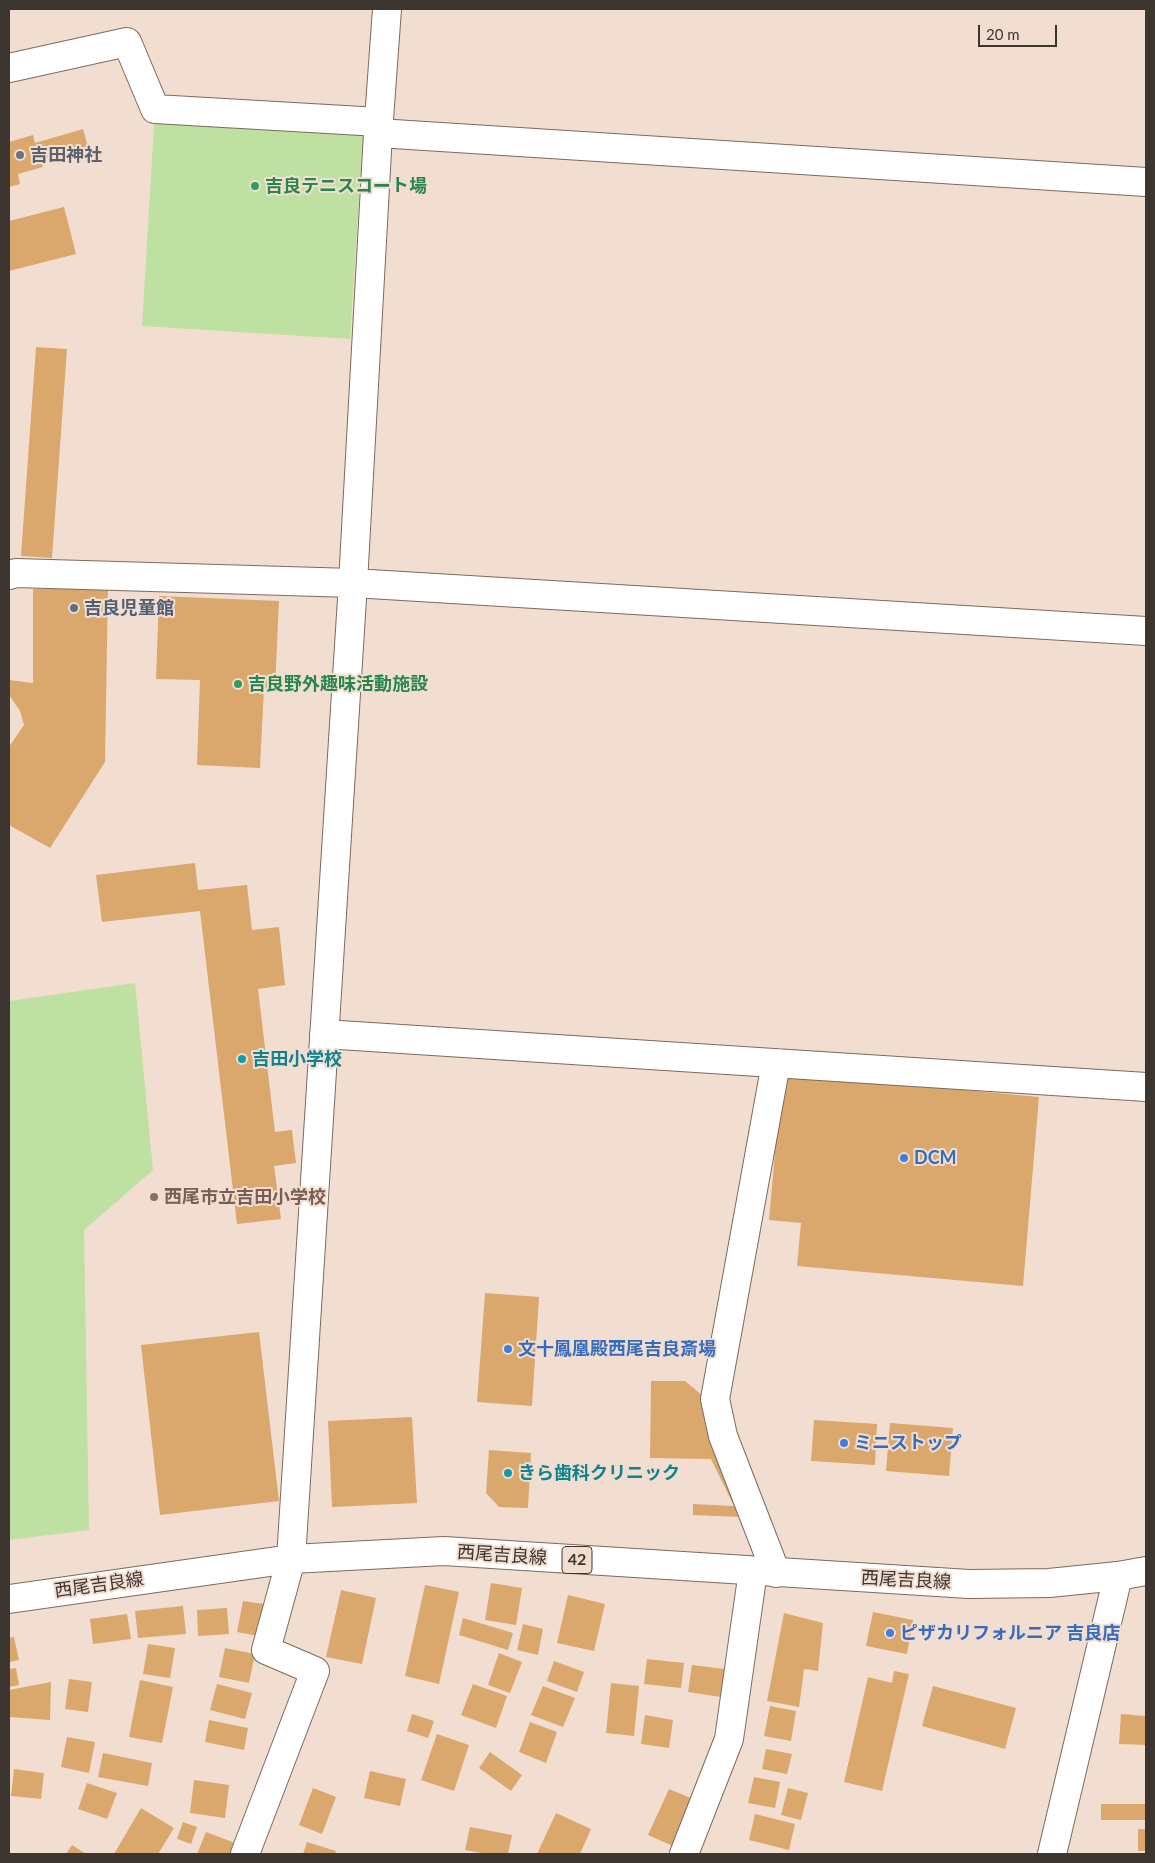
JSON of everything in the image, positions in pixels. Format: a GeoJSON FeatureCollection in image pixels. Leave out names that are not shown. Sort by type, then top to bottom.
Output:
{"type":"FeatureCollection","features":[{"type":"Feature","properties":{"kind":"street"},"geometry":{"type":"LineString","coordinates":[[245,1854],[315,1671],[266,1650],[291,1559],[353,583],[378,128],[387,9]]}},
{"type":"Feature","properties":{"kind":"street"},"geometry":{"type":"LineString","coordinates":[[9,68],[127,42],[155,108],[378,128],[1146,182]]}},
{"type":"Feature","properties":{"kind":"street"},"geometry":{"type":"LineString","coordinates":[[9,574],[353,583],[1146,631]]}},
{"type":"Feature","properties":{"kind":"street"},"geometry":{"type":"LineString","coordinates":[[324,1034],[1146,1087]]}},
{"type":"Feature","properties":{"kind":"street"},"geometry":{"type":"LineString","coordinates":[[684,1854],[730,1739],[765,1572],[723,1436],[716,1399],[776,1063]]}},
{"type":"Feature","properties":{"kind":"street","name":"西尾吉良線"},"geometry":{"type":"LineString","coordinates":[[9,1598],[291,1559],[444,1551],[969,1584],[1049,1583],[1118,1576],[1146,1571]]}},
{"type":"Feature","properties":{"kind":"street"},"geometry":{"type":"LineString","coordinates":[[1052,1854],[1118,1576]]}},
{"type":"Feature","properties":{"kind":"green space","name":"吉良テニスコート場"},"geometry":{"type":"Polygon","coordinates":[[[155,109],[364,121],[350,339],[142,326],[155,109]]]}},
{"type":"Feature","properties":{"kind":"green space"},"geometry":{"type":"Polygon","coordinates":[[[135,983],[153,1170],[84,1230],[89,1530],[9,1540],[9,1001],[135,983]]]}},
{"type":"Feature","properties":{"kind":"building","name":"吉田神社"},"geometry":{"type":"Polygon","coordinates":[[[83,129],[88,147],[41,160],[43,167],[18,174],[20,184],[9,187],[9,142],[33,135],[35,143],[83,129]]]}},
{"type":"Feature","properties":{"kind":"building"},"geometry":{"type":"Polygon","coordinates":[[[64,207],[76,254],[9,271],[9,221],[64,207]]]}},
{"type":"Feature","properties":{"kind":"building"},"geometry":{"type":"Polygon","coordinates":[[[36,347],[67,349],[52,558],[21,556],[36,347]]]}},
{"type":"Feature","properties":{"kind":"building"},"geometry":{"type":"Polygon","coordinates":[[[108,587],[105,762],[50,848],[9,825],[9,747],[24,725],[20,711],[9,695],[9,680],[33,683],[33,589],[108,587]]]}},
{"type":"Feature","properties":{"kind":"building","name":"吉良野外趣味活動施設"},"geometry":{"type":"Polygon","coordinates":[[[159,596],[279,601],[275,688],[264,688],[260,768],[197,765],[200,680],[156,679],[159,596]]]}},
{"type":"Feature","properties":{"kind":"building","name":"吉田小学校"},"geometry":{"type":"Polygon","coordinates":[[[195,863],[198,890],[247,885],[252,930],[279,927],[285,985],[258,989],[275,1132],[292,1130],[296,1163],[274,1166],[281,1219],[237,1224],[200,911],[102,922],[96,875],[195,863]]]}},
{"type":"Feature","properties":{"kind":"building","name":"DCM"},"geometry":{"type":"Polygon","coordinates":[[[782,1073],[1039,1097],[1023,1286],[797,1266],[801,1223],[769,1220],[782,1073]]]}},
{"type":"Feature","properties":{"kind":"building","name":"文十鳳凰殿西尾吉良斎場"},"geometry":{"type":"Polygon","coordinates":[[[485,1293],[539,1297],[532,1406],[477,1402],[485,1293]]]}},
{"type":"Feature","properties":{"kind":"building"},"geometry":{"type":"Polygon","coordinates":[[[259,1332],[279,1501],[160,1515],[141,1345],[259,1332]]]}},
{"type":"Feature","properties":{"kind":"building"},"geometry":{"type":"Polygon","coordinates":[[[651,1381],[685,1381],[709,1401],[741,1517],[693,1515],[693,1504],[734,1506],[711,1459],[650,1458],[651,1381]]]}},
{"type":"Feature","properties":{"kind":"building"},"geometry":{"type":"Polygon","coordinates":[[[412,1417],[417,1503],[332,1507],[328,1421],[412,1417]]]}},
{"type":"Feature","properties":{"kind":"building","name":"ミニストップ"},"geometry":{"type":"Polygon","coordinates":[[[814,1420],[877,1424],[875,1465],[811,1461],[814,1420]]]}},
{"type":"Feature","properties":{"kind":"building"},"geometry":{"type":"Polygon","coordinates":[[[890,1423],[953,1428],[949,1476],[886,1471],[890,1423]]]}},
{"type":"Feature","properties":{"kind":"building","name":"きら歯科クリニック"},"geometry":{"type":"Polygon","coordinates":[[[489,1450],[531,1453],[528,1508],[499,1507],[486,1493],[489,1450]]]}},
{"type":"Feature","properties":{"kind":"building"},"geometry":{"type":"Polygon","coordinates":[[[491,1583],[522,1588],[516,1625],[485,1620],[491,1583]]]}},
{"type":"Feature","properties":{"kind":"building"},"geometry":{"type":"Polygon","coordinates":[[[425,1585],[459,1592],[439,1684],[405,1676],[425,1585]]]}},
{"type":"Feature","properties":{"kind":"building"},"geometry":{"type":"Polygon","coordinates":[[[341,1590],[376,1598],[362,1664],[326,1657],[341,1590]]]}},
{"type":"Feature","properties":{"kind":"building"},"geometry":{"type":"Polygon","coordinates":[[[568,1595],[605,1604],[594,1651],[557,1643],[568,1595]]]}},
{"type":"Feature","properties":{"kind":"building"},"geometry":{"type":"Polygon","coordinates":[[[243,1601],[264,1604],[258,1636],[237,1632],[243,1601]]]}},
{"type":"Feature","properties":{"kind":"building"},"geometry":{"type":"Polygon","coordinates":[[[183,1606],[186,1634],[138,1638],[135,1611],[183,1606]]]}},
{"type":"Feature","properties":{"kind":"building"},"geometry":{"type":"Polygon","coordinates":[[[227,1608],[229,1634],[198,1636],[197,1610],[227,1608]]]}},
{"type":"Feature","properties":{"kind":"building","name":"ピザカリフォルニア 吉良店"},"geometry":{"type":"Polygon","coordinates":[[[873,1612],[913,1620],[907,1654],[866,1646],[873,1612]]]}},
{"type":"Feature","properties":{"kind":"building"},"geometry":{"type":"Polygon","coordinates":[[[784,1613],[823,1623],[818,1671],[804,1669],[799,1707],[767,1701],[784,1613]]]}},
{"type":"Feature","properties":{"kind":"building"},"geometry":{"type":"Polygon","coordinates":[[[127,1614],[131,1639],[93,1644],[90,1619],[127,1614]]]}},
{"type":"Feature","properties":{"kind":"building"},"geometry":{"type":"Polygon","coordinates":[[[463,1618],[513,1633],[508,1650],[459,1635],[463,1618]]]}},
{"type":"Feature","properties":{"kind":"building"},"geometry":{"type":"Polygon","coordinates":[[[523,1624],[543,1629],[538,1655],[517,1650],[523,1624]]]}},
{"type":"Feature","properties":{"kind":"building"},"geometry":{"type":"Polygon","coordinates":[[[14,1637],[19,1660],[9,1662],[9,1638],[14,1637]]]}},
{"type":"Feature","properties":{"kind":"building"},"geometry":{"type":"Polygon","coordinates":[[[148,1644],[175,1648],[170,1678],[143,1674],[148,1644]]]}},
{"type":"Feature","properties":{"kind":"building"},"geometry":{"type":"Polygon","coordinates":[[[225,1648],[255,1654],[249,1683],[219,1677],[225,1648]]]}},
{"type":"Feature","properties":{"kind":"building"},"geometry":{"type":"Polygon","coordinates":[[[499,1653],[522,1662],[510,1693],[488,1685],[499,1653]]]}},
{"type":"Feature","properties":{"kind":"building"},"geometry":{"type":"Polygon","coordinates":[[[647,1659],[684,1663],[681,1688],[644,1684],[647,1659]]]}},
{"type":"Feature","properties":{"kind":"building"},"geometry":{"type":"Polygon","coordinates":[[[554,1661],[584,1672],[577,1692],[547,1681],[554,1661]]]}},
{"type":"Feature","properties":{"kind":"building"},"geometry":{"type":"Polygon","coordinates":[[[692,1665],[725,1669],[721,1697],[688,1692],[692,1665]]]}},
{"type":"Feature","properties":{"kind":"building"},"geometry":{"type":"Polygon","coordinates":[[[16,1668],[19,1685],[9,1687],[9,1669],[16,1668]]]}},
{"type":"Feature","properties":{"kind":"building"},"geometry":{"type":"Polygon","coordinates":[[[894,1671],[909,1674],[882,1791],[844,1782],[868,1677],[892,1683],[894,1671]]]}},
{"type":"Feature","properties":{"kind":"building"},"geometry":{"type":"Polygon","coordinates":[[[69,1679],[92,1682],[88,1712],[65,1709],[69,1679]]]}},
{"type":"Feature","properties":{"kind":"building"},"geometry":{"type":"Polygon","coordinates":[[[140,1680],[173,1687],[162,1743],[129,1737],[140,1680]]]}},
{"type":"Feature","properties":{"kind":"building"},"geometry":{"type":"Polygon","coordinates":[[[51,1682],[50,1720],[9,1717],[9,1690],[51,1682]]]}},
{"type":"Feature","properties":{"kind":"building"},"geometry":{"type":"Polygon","coordinates":[[[611,1683],[639,1686],[634,1736],[606,1733],[611,1683]]]}},
{"type":"Feature","properties":{"kind":"building"},"geometry":{"type":"Polygon","coordinates":[[[217,1684],[252,1693],[245,1719],[210,1710],[217,1684]]]}},
{"type":"Feature","properties":{"kind":"building"},"geometry":{"type":"Polygon","coordinates":[[[473,1684],[507,1696],[496,1728],[461,1715],[473,1684]]]}},
{"type":"Feature","properties":{"kind":"building"},"geometry":{"type":"Polygon","coordinates":[[[543,1686],[575,1698],[563,1727],[531,1715],[543,1686]]]}},
{"type":"Feature","properties":{"kind":"building"},"geometry":{"type":"Polygon","coordinates":[[[933,1686],[1016,1708],[1005,1749],[922,1726],[933,1686]]]}},
{"type":"Feature","properties":{"kind":"building"},"geometry":{"type":"Polygon","coordinates":[[[770,1706],[796,1711],[791,1741],[764,1736],[770,1706]]]}},
{"type":"Feature","properties":{"kind":"building"},"geometry":{"type":"Polygon","coordinates":[[[412,1714],[434,1721],[428,1738],[407,1731],[412,1714]]]}},
{"type":"Feature","properties":{"kind":"building"},"geometry":{"type":"Polygon","coordinates":[[[1121,1714],[1146,1716],[1146,1745],[1119,1744],[1121,1714]]]}},
{"type":"Feature","properties":{"kind":"building"},"geometry":{"type":"Polygon","coordinates":[[[645,1715],[673,1720],[669,1748],[641,1744],[645,1715]]]}},
{"type":"Feature","properties":{"kind":"building"},"geometry":{"type":"Polygon","coordinates":[[[209,1720],[248,1728],[244,1750],[205,1742],[209,1720]]]}},
{"type":"Feature","properties":{"kind":"building"},"geometry":{"type":"Polygon","coordinates":[[[530,1722],[557,1732],[546,1763],[519,1752],[530,1722]]]}},
{"type":"Feature","properties":{"kind":"building"},"geometry":{"type":"Polygon","coordinates":[[[437,1734],[469,1745],[454,1791],[421,1780],[437,1734]]]}},
{"type":"Feature","properties":{"kind":"building"},"geometry":{"type":"Polygon","coordinates":[[[67,1737],[95,1742],[89,1773],[61,1767],[67,1737]]]}},
{"type":"Feature","properties":{"kind":"building"},"geometry":{"type":"Polygon","coordinates":[[[766,1749],[792,1754],[787,1774],[762,1769],[766,1749]]]}},
{"type":"Feature","properties":{"kind":"building"},"geometry":{"type":"Polygon","coordinates":[[[490,1752],[522,1775],[511,1791],[479,1768],[490,1752]]]}},
{"type":"Feature","properties":{"kind":"building"},"geometry":{"type":"Polygon","coordinates":[[[103,1753],[152,1763],[148,1786],[98,1777],[103,1753]]]}},
{"type":"Feature","properties":{"kind":"building"},"geometry":{"type":"Polygon","coordinates":[[[14,1769],[44,1773],[41,1799],[11,1796],[14,1769]]]}},
{"type":"Feature","properties":{"kind":"building"},"geometry":{"type":"Polygon","coordinates":[[[370,1771],[406,1779],[400,1806],[364,1798],[370,1771]]]}},
{"type":"Feature","properties":{"kind":"building"},"geometry":{"type":"Polygon","coordinates":[[[754,1777],[780,1782],[775,1808],[748,1803],[754,1777]]]}},
{"type":"Feature","properties":{"kind":"building"},"geometry":{"type":"Polygon","coordinates":[[[194,1780],[229,1785],[225,1818],[190,1813],[194,1780]]]}},
{"type":"Feature","properties":{"kind":"building"},"geometry":{"type":"Polygon","coordinates":[[[87,1783],[117,1793],[107,1819],[78,1809],[87,1783]]]}},
{"type":"Feature","properties":{"kind":"building"},"geometry":{"type":"Polygon","coordinates":[[[313,1788],[336,1797],[322,1834],[299,1825],[313,1788]]]}},
{"type":"Feature","properties":{"kind":"building"},"geometry":{"type":"Polygon","coordinates":[[[788,1788],[808,1793],[801,1820],[781,1815],[788,1788]]]}},
{"type":"Feature","properties":{"kind":"building"},"geometry":{"type":"Polygon","coordinates":[[[669,1789],[693,1799],[673,1846],[648,1835],[669,1789]]]}},
{"type":"Feature","properties":{"kind":"building"},"geometry":{"type":"Polygon","coordinates":[[[1101,1804],[1146,1804],[1146,1820],[1101,1820],[1101,1804]]]}},
{"type":"Feature","properties":{"kind":"building"},"geometry":{"type":"Polygon","coordinates":[[[141,1808],[174,1828],[158,1854],[114,1854],[141,1808]]]}},
{"type":"Feature","properties":{"kind":"building"},"geometry":{"type":"Polygon","coordinates":[[[556,1813],[591,1829],[580,1854],[537,1854],[556,1813]]]}},
{"type":"Feature","properties":{"kind":"building"},"geometry":{"type":"Polygon","coordinates":[[[755,1814],[795,1824],[789,1850],[749,1840],[755,1814]]]}},
{"type":"Feature","properties":{"kind":"building"},"geometry":{"type":"Polygon","coordinates":[[[183,1822],[197,1827],[191,1844],[177,1839],[183,1822]]]}},
{"type":"Feature","properties":{"kind":"building"},"geometry":{"type":"Polygon","coordinates":[[[470,1827],[512,1835],[508,1854],[487,1854],[465,1850],[470,1827]]]}},
{"type":"Feature","properties":{"kind":"building"},"geometry":{"type":"Polygon","coordinates":[[[1138,1829],[1146,1829],[1146,1851],[1138,1851],[1138,1829]]]}},
{"type":"Feature","properties":{"kind":"building"},"geometry":{"type":"Polygon","coordinates":[[[206,1832],[235,1843],[230,1854],[197,1854],[206,1832]]]}},
{"type":"Feature","properties":{"kind":"building"},"geometry":{"type":"Polygon","coordinates":[[[307,1842],[336,1851],[335,1854],[303,1854],[307,1842]]]}},
{"type":"Feature","properties":{"kind":"building"},"geometry":{"type":"Polygon","coordinates":[[[72,1845],[86,1854],[66,1854],[72,1845]]]}},
{"type":"Feature","properties":{"kind":"place","name":"吉田神社"},"geometry":{"type":"Point","coordinates":[20,155]}},
{"type":"Feature","properties":{"kind":"place","name":"吉良テニスコート場"},"geometry":{"type":"Point","coordinates":[255,186]}},
{"type":"Feature","properties":{"kind":"place","name":"吉良児童館"},"geometry":{"type":"Point","coordinates":[74,608]}},
{"type":"Feature","properties":{"kind":"place","name":"吉良野外趣味活動施設"},"geometry":{"type":"Point","coordinates":[238,684]}},
{"type":"Feature","properties":{"kind":"place","name":"吉田小学校"},"geometry":{"type":"Point","coordinates":[242,1059]}},
{"type":"Feature","properties":{"kind":"place","name":"DCM"},"geometry":{"type":"Point","coordinates":[904,1158]}},
{"type":"Feature","properties":{"kind":"place","name":"西尾市立吉田小学校"},"geometry":{"type":"Point","coordinates":[154,1197]}},
{"type":"Feature","properties":{"kind":"place","name":"文十鳳凰殿西尾吉良斎場"},"geometry":{"type":"Point","coordinates":[508,1349]}},
{"type":"Feature","properties":{"kind":"place","name":"ミニストップ"},"geometry":{"type":"Point","coordinates":[844,1443]}},
{"type":"Feature","properties":{"kind":"place","name":"きら歯科クリニック"},"geometry":{"type":"Point","coordinates":[508,1473]}},
{"type":"Feature","properties":{"kind":"place","name":"ピザカリフォルニア 吉良店"},"geometry":{"type":"Point","coordinates":[890,1633]}}]}
